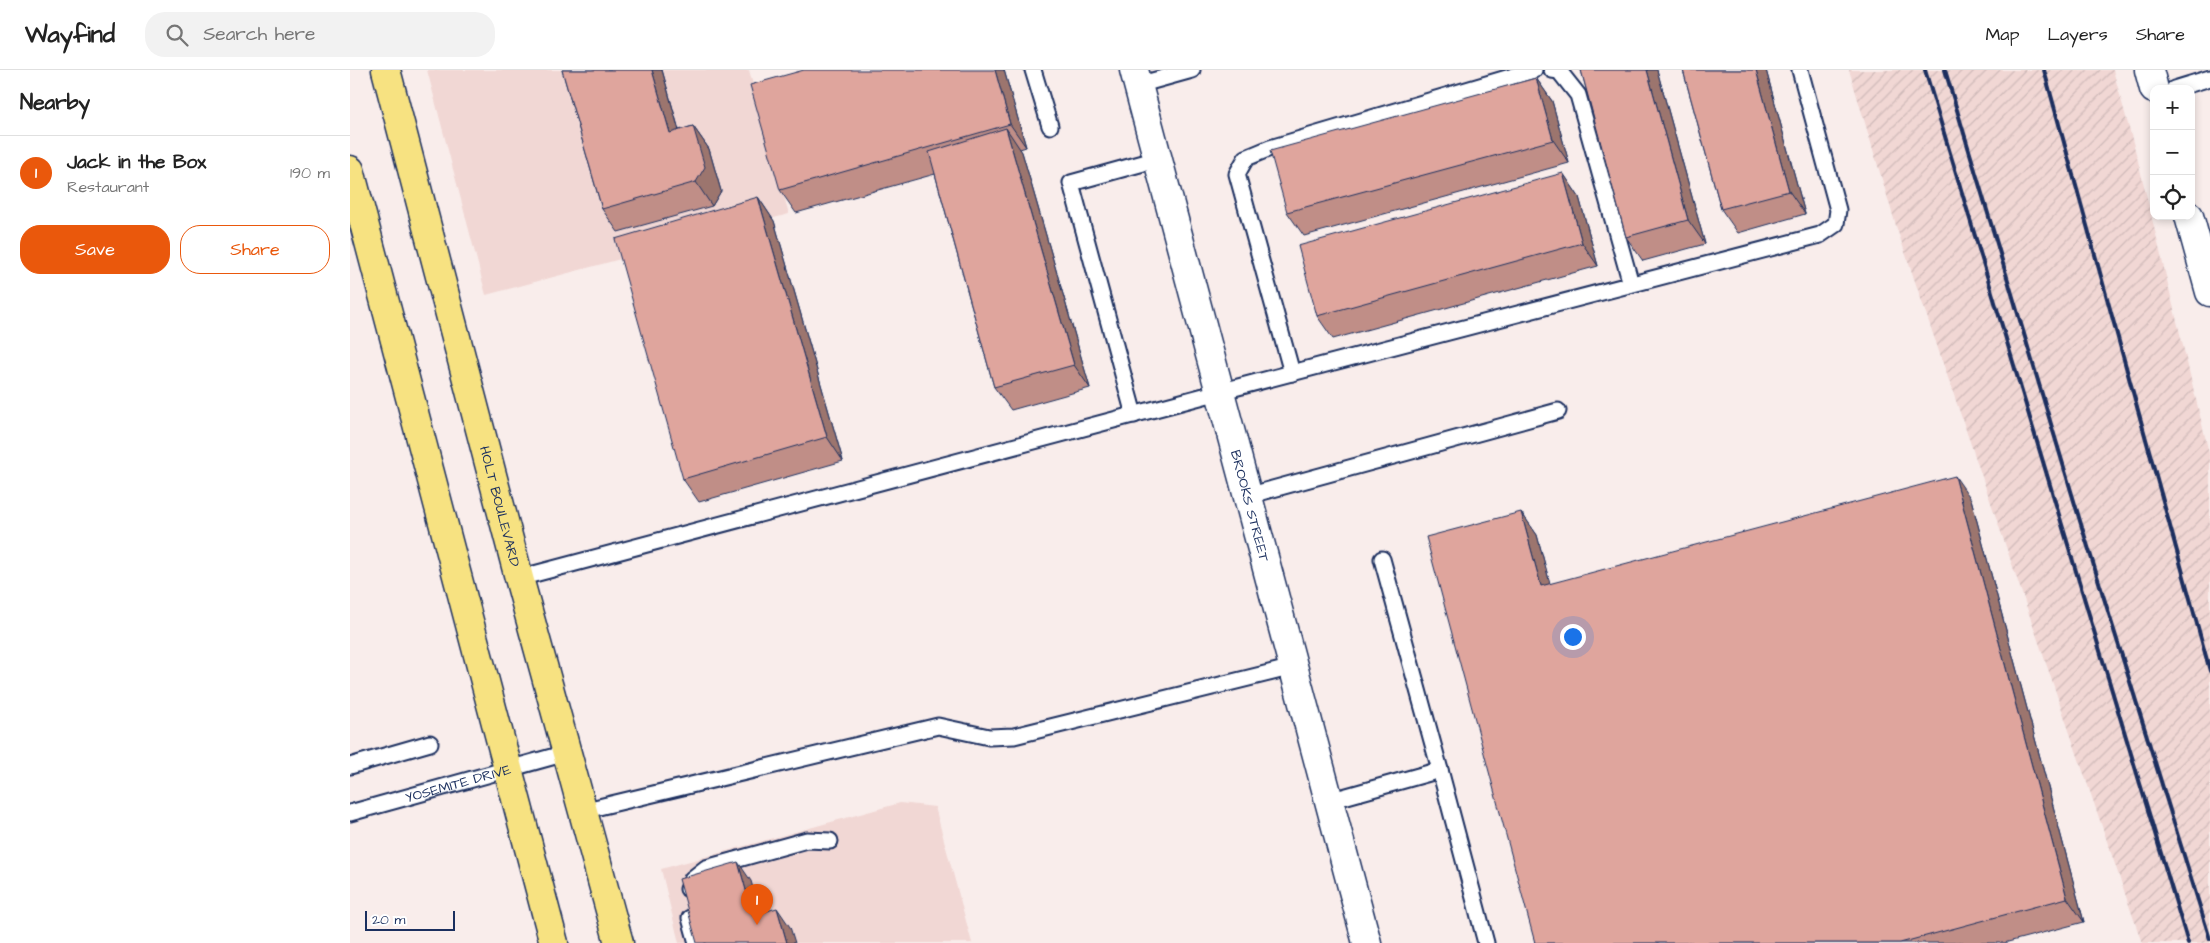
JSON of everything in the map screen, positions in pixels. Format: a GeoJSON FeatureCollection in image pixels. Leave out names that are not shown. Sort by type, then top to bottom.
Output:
{"type":"FeatureCollection","features":[{"type":"Feature","properties":{"kind":"main road","name":"HOLT BOULEVARD"},"geometry":{"type":"LineString","coordinates":[[386,70],[519,578],[619,943]]}},
{"type":"Feature","properties":{"kind":"main road"},"geometry":{"type":"LineString","coordinates":[[350,170],[554,943]]}},
{"type":"Feature","properties":{"kind":"street"},"geometry":{"type":"LineString","coordinates":[[2148,70],[2153,85]]}},
{"type":"Feature","properties":{"kind":"street","name":"BROOKS STREET"},"geometry":{"type":"LineString","coordinates":[[1136,78],[1367,943]]}},
{"type":"Feature","properties":{"kind":"street"},"geometry":{"type":"LineString","coordinates":[[2190,220],[2208,277]]}},
{"type":"Feature","properties":{"kind":"lane"},"geometry":{"type":"LineString","coordinates":[[1034,70],[1050,126]]}},
{"type":"Feature","properties":{"kind":"lane"},"geometry":{"type":"LineString","coordinates":[[1136,78],[1192,70]]}},
{"type":"Feature","properties":{"kind":"lane"},"geometry":{"type":"LineString","coordinates":[[1292,372],[1237,174],[1246,158],[1270,148],[1534,70]]}},
{"type":"Feature","properties":{"kind":"lane"},"geometry":{"type":"LineString","coordinates":[[1552,70],[1559,71],[1578,95],[1631,284]]}},
{"type":"Feature","properties":{"kind":"lane"},"geometry":{"type":"LineString","coordinates":[[519,578],[1292,372],[1820,235],[1836,224],[1838,210],[1800,70]]}},
{"type":"Feature","properties":{"kind":"lane"},"geometry":{"type":"LineString","coordinates":[[2187,85],[2210,78]]}},
{"type":"Feature","properties":{"kind":"lane"},"geometry":{"type":"LineString","coordinates":[[1134,415],[1071,183],[1158,159]]}},
{"type":"Feature","properties":{"kind":"lane"},"geometry":{"type":"LineString","coordinates":[[1247,496],[1558,411]]}},
{"type":"Feature","properties":{"kind":"lane"},"geometry":{"type":"LineString","coordinates":[[1382,559],[1486,943]]}},
{"type":"Feature","properties":{"kind":"lane"},"geometry":{"type":"LineString","coordinates":[[582,811],[938,726],[989,737],[1014,736],[1293,667]]}},
{"type":"Feature","properties":{"kind":"lane"},"geometry":{"type":"LineString","coordinates":[[350,766],[430,743]]}},
{"type":"Feature","properties":{"kind":"lane","name":"YOSEMITE DRIVE"},"geometry":{"type":"LineString","coordinates":[[350,813],[566,753]]}},
{"type":"Feature","properties":{"kind":"lane"},"geometry":{"type":"LineString","coordinates":[[1329,801],[1440,770]]}},
{"type":"Feature","properties":{"kind":"lane"},"geometry":{"type":"LineString","coordinates":[[697,943],[686,894],[692,879],[706,868],[807,840],[830,841]]}},
{"type":"Feature","properties":{"kind":"shaded area"},"geometry":{"type":"Polygon","coordinates":[[[427,70],[749,70],[789,214],[486,295],[427,70]]]}},
{"type":"Feature","properties":{"kind":"shaded area"},"geometry":{"type":"Polygon","coordinates":[[[1849,70],[2113,70],[2137,157],[2150,210],[2150,220],[2152,220],[2210,457],[2210,943],[2142,943],[1897,229],[1849,70]]]}},
{"type":"Feature","properties":{"kind":"shaded area"},"geometry":{"type":"Polygon","coordinates":[[[900,803],[935,807],[972,943],[679,943],[661,869],[900,803]]]}},
{"type":"Feature","properties":{"kind":"building"},"geometry":{"type":"Polygon","coordinates":[[[562,70],[652,70],[670,133],[693,126],[705,167],[696,182],[602,209],[562,70]]]}},
{"type":"Feature","properties":{"kind":"building"},"geometry":{"type":"Polygon","coordinates":[[[804,70],[995,70],[1010,124],[780,190],[750,85],[804,70]]]}},
{"type":"Feature","properties":{"kind":"building"},"geometry":{"type":"Polygon","coordinates":[[[1581,70],[1647,70],[1688,220],[1626,237],[1581,70]]]}},
{"type":"Feature","properties":{"kind":"building"},"geometry":{"type":"Polygon","coordinates":[[[1683,70],[1756,70],[1789,191],[1721,209],[1683,70]]]}},
{"type":"Feature","properties":{"kind":"building"},"geometry":{"type":"Polygon","coordinates":[[[1536,78],[1553,140],[1287,212],[1270,151],[1536,78]]]}},
{"type":"Feature","properties":{"kind":"building"},"geometry":{"type":"Polygon","coordinates":[[[1006,128],[1074,365],[994,387],[929,152],[1006,128]]]}},
{"type":"Feature","properties":{"kind":"building"},"geometry":{"type":"Polygon","coordinates":[[[1563,173],[1582,243],[1317,316],[1298,246],[1563,173]]]}},
{"type":"Feature","properties":{"kind":"building"},"geometry":{"type":"Polygon","coordinates":[[[758,197],[827,437],[683,479],[615,239],[758,197]]]}},
{"type":"Feature","properties":{"kind":"building"},"geometry":{"type":"Polygon","coordinates":[[[1955,476],[2067,898],[1900,943],[1535,943],[1426,537],[1521,512],[1541,586],[1955,476]]]}},
{"type":"Feature","properties":{"kind":"building"},"geometry":{"type":"Polygon","coordinates":[[[738,862],[753,915],[777,908],[787,943],[697,943],[679,879],[738,862]]]}},
{"type":"Feature","properties":{"kind":"railway"},"geometry":{"type":"LineString","coordinates":[[1925,70],[2188,943]]}},
{"type":"Feature","properties":{"kind":"railway"},"geometry":{"type":"LineString","coordinates":[[1945,70],[2080,521],[2210,939]]}},
{"type":"Feature","properties":{"kind":"railway"},"geometry":{"type":"LineString","coordinates":[[2044,70],[2210,671]]}},
{"type":"Feature","properties":{"kind":"place","name":"Jack in the Box"},"geometry":{"type":"Point","coordinates":[757,925]}}]}
